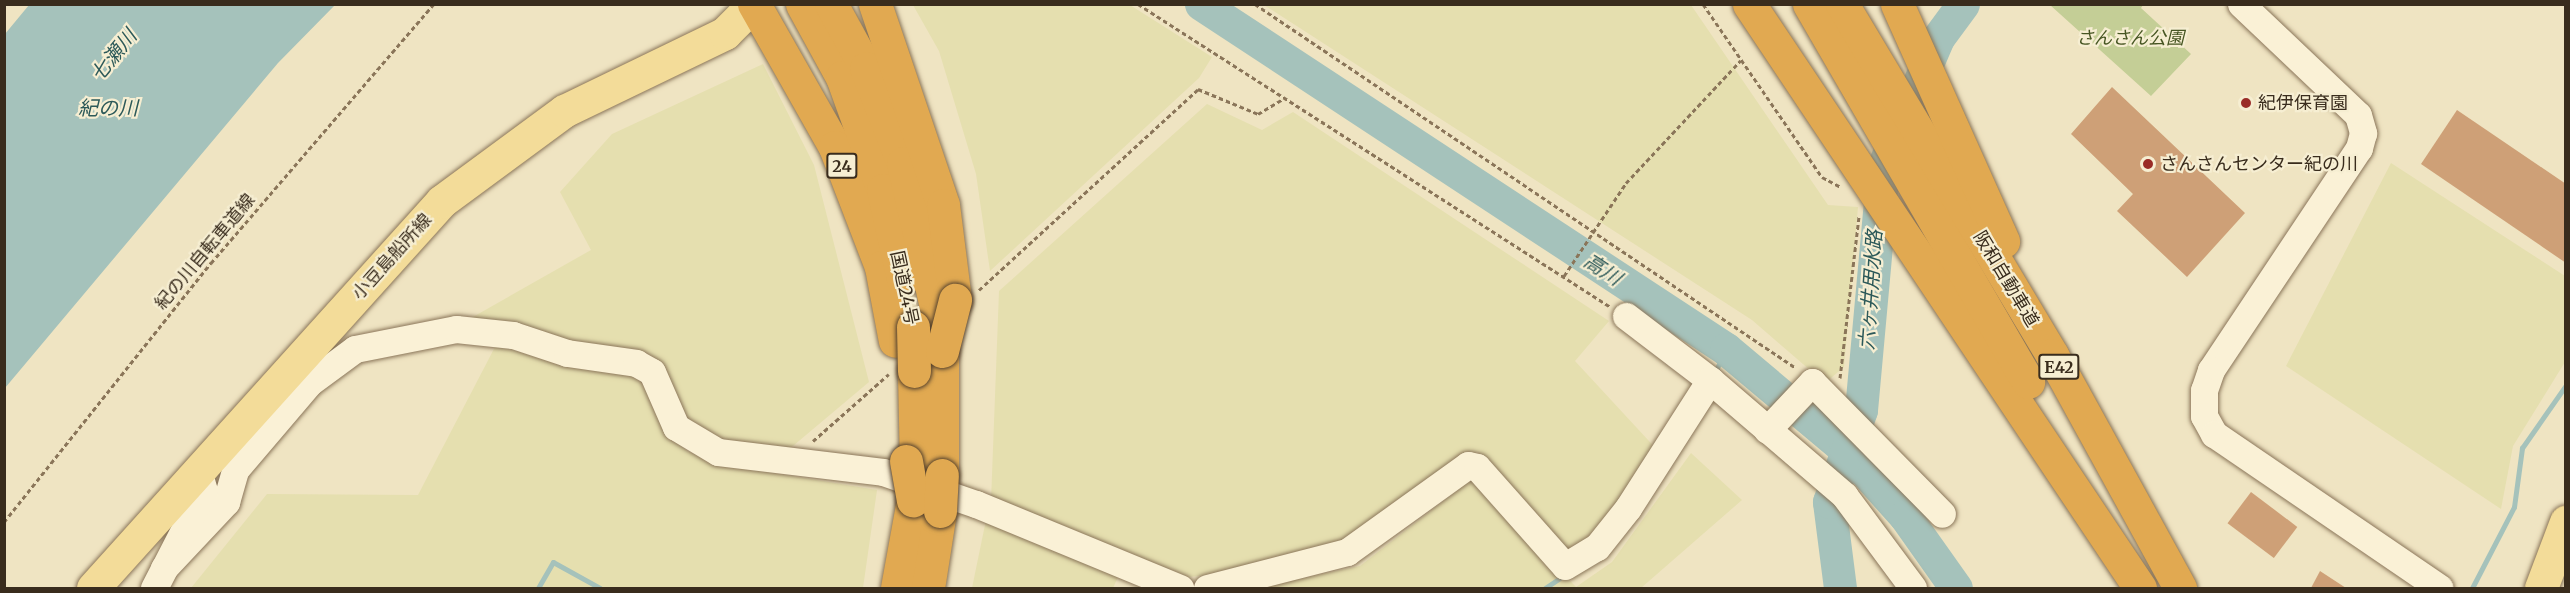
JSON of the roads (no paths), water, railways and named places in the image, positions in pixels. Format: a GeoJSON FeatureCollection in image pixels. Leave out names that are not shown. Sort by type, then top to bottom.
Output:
{"type":"FeatureCollection","features":[{"type":"Feature","properties":{"kind":"highway","name":"24"},"geometry":{"type":"LineString","coordinates":[[754,4],[835,147],[881,267],[923,336]]}},
{"type":"Feature","properties":{"kind":"highway","name":"国道24号"},"geometry":{"type":"LineString","coordinates":[[802,4],[842,77],[883,190],[923,336],[942,351],[921,467]]}},
{"type":"Feature","properties":{"kind":"highway","name":"国道24号"},"geometry":{"type":"LineString","coordinates":[[831,4],[866,68],[903,163],[923,336]]}},
{"type":"Feature","properties":{"kind":"highway","name":"24"},"geometry":{"type":"LineString","coordinates":[[875,4],[943,206],[923,336],[921,467],[926,505],[928,588]]}},
{"type":"Feature","properties":{"kind":"highway"},"geometry":{"type":"LineString","coordinates":[[1749,4],[1854,174],[1899,224],[2142,588]]}},
{"type":"Feature","properties":{"kind":"highway","name":"阪和自動車道"},"geometry":{"type":"LineString","coordinates":[[1809,4],[1914,181],[2142,588]]}},
{"type":"Feature","properties":{"kind":"highway","name":"阪和自動車道"},"geometry":{"type":"LineString","coordinates":[[1842,4],[2052,355],[2180,588]]}},
{"type":"Feature","properties":{"kind":"highway"},"geometry":{"type":"LineString","coordinates":[[1897,4],[1949,116],[2052,355]]}},
{"type":"Feature","properties":{"kind":"highway","name":"24"},"geometry":{"type":"LineString","coordinates":[[897,588],[926,505]]}},
{"type":"Feature","properties":{"kind":"main road","name":"小豆島船所線"},"geometry":{"type":"LineString","coordinates":[[93,588],[199,474],[442,201],[564,111],[725,33],[754,4]]}},
{"type":"Feature","properties":{"kind":"main road"},"geometry":{"type":"LineString","coordinates":[[2541,588],[2565,522]]}},
{"type":"Feature","properties":{"kind":"street"},"geometry":{"type":"LineString","coordinates":[[2241,4],[2358,115],[2363,133],[2359,148],[2211,370],[2204,390],[2204,416],[2214,434],[2440,588]]}},
{"type":"Feature","properties":{"kind":"street"},"geometry":{"type":"LineString","coordinates":[[1626,316],[1772,425],[1835,487],[1913,588]]}},
{"type":"Feature","properties":{"kind":"street"},"geometry":{"type":"LineString","coordinates":[[159,578],[226,502],[235,470],[309,383],[355,349],[394,339],[456,329],[513,335],[567,353],[636,363],[652,372],[676,427],[694,440],[718,452],[791,459],[883,472],[976,504],[1180,588]]}},
{"type":"Feature","properties":{"kind":"street"},"geometry":{"type":"LineString","coordinates":[[1207,588],[1347,552],[1468,465],[1477,467],[1565,566],[1597,547],[1628,508],[1710,380]]}},
{"type":"Feature","properties":{"kind":"street"},"geometry":{"type":"LineString","coordinates":[[1772,425],[1815,387],[1942,514]]}},
{"type":"Feature","properties":{"kind":"street"},"geometry":{"type":"LineString","coordinates":[[159,578],[204,491],[199,474]]}},
{"type":"Feature","properties":{"kind":"water","name":"紀の川"},"geometry":{"type":"Polygon","coordinates":[[[29,5],[335,5],[278,63],[5,388],[5,34],[29,5]]]}},
{"type":"Feature","properties":{"kind":"waterway","name":"高川"},"geometry":{"type":"LineString","coordinates":[[1201,4],[1726,349],[1845,449],[1905,516],[1956,588]]}},
{"type":"Feature","properties":{"kind":"waterway","name":"六ヶ井用水路"},"geometry":{"type":"LineString","coordinates":[[1840,588],[1829,502],[1861,410],[1883,167],[1938,38],[1963,4]]}},
{"type":"Feature","properties":{"kind":"waterway"},"geometry":{"type":"LineString","coordinates":[[1715,372],[1726,349]]}},
{"type":"Feature","properties":{"kind":"waterway"},"geometry":{"type":"LineString","coordinates":[[2472,588],[2514,507],[2522,448],[2566,385]]}},
{"type":"Feature","properties":{"kind":"waterway"},"geometry":{"type":"LineString","coordinates":[[538,588],[553,562],[600,588]]}},
{"type":"Feature","properties":{"kind":"waterway"},"geometry":{"type":"LineString","coordinates":[[1545,588],[1563,576]]}},
{"type":"Feature","properties":{"kind":"place","name":"紀伊保育園"},"geometry":{"type":"Point","coordinates":[2246,103]}},
{"type":"Feature","properties":{"kind":"place","name":"さんさんセンター紀の川"},"geometry":{"type":"Point","coordinates":[2148,164]}},
{"type":"Feature","properties":{"kind":"park label","name":"さんさん公園"},"geometry":{"type":"Point","coordinates":[2130,38]}},
{"type":"Feature","properties":{"kind":"water label","name":"七瀬川"},"geometry":{"type":"Point","coordinates":[113,55]}}]}
